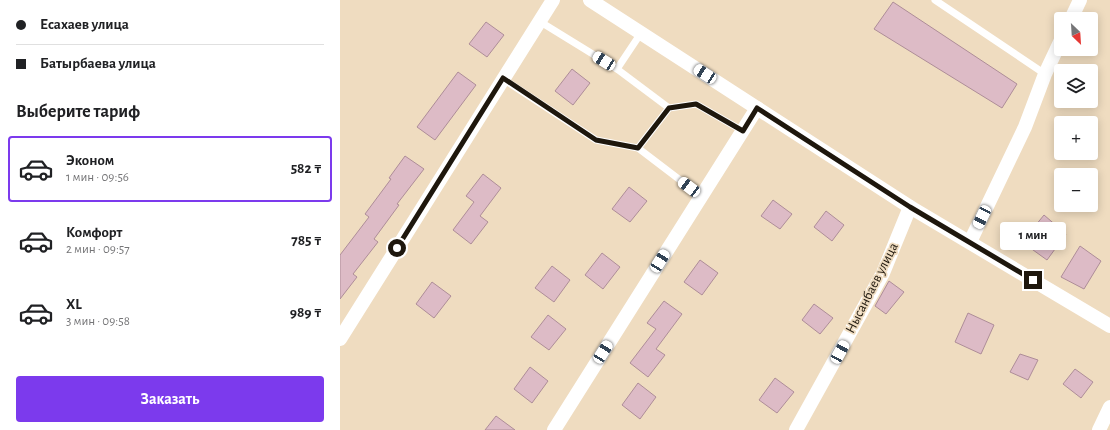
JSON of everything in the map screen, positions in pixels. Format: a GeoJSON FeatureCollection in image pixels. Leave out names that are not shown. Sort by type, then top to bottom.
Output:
{"type":"FeatureCollection","features":[{"type":"Feature","properties":{"kind":"street"},"geometry":{"type":"LineString","coordinates":[[340,339],[553,0]]}},
{"type":"Feature","properties":{"kind":"street"},"geometry":{"type":"LineString","coordinates":[[590,0],[910,207],[1110,326]]}},
{"type":"Feature","properties":{"kind":"street"},"geometry":{"type":"LineString","coordinates":[[1074,12],[1080,0]]}},
{"type":"Feature","properties":{"kind":"street"},"geometry":{"type":"LineString","coordinates":[[970,242],[1025,126],[1054,55]]}},
{"type":"Feature","properties":{"kind":"street"},"geometry":{"type":"LineString","coordinates":[[554,430],[757,108]]}},
{"type":"Feature","properties":{"kind":"street","name":"Нысанбаев улица"},"geometry":{"type":"LineString","coordinates":[[796,430],[883,273],[910,207]]}},
{"type":"Feature","properties":{"kind":"street"},"geometry":{"type":"LineString","coordinates":[[1100,430],[1110,407]]}},
{"type":"Feature","properties":{"kind":"lane"},"geometry":{"type":"LineString","coordinates":[[935,0],[1045,74]]}},
{"type":"Feature","properties":{"kind":"lane"},"geometry":{"type":"LineString","coordinates":[[539,21],[617,69],[669,108]]}},
{"type":"Feature","properties":{"kind":"lane"},"geometry":{"type":"LineString","coordinates":[[617,69],[641,33]]}},
{"type":"Feature","properties":{"kind":"lane"},"geometry":{"type":"LineString","coordinates":[[503,78],[596,140],[638,148],[702,196]]}},
{"type":"Feature","properties":{"kind":"lane"},"geometry":{"type":"LineString","coordinates":[[638,148],[669,108],[696,104],[743,131]]}},
{"type":"Feature","properties":{"kind":"building"},"geometry":{"type":"Polygon","coordinates":[[[893,2],[1017,84],[1002,108],[874,29],[893,2]]]}},
{"type":"Feature","properties":{"kind":"building"},"geometry":{"type":"Polygon","coordinates":[[[486,22],[504,35],[487,57],[469,44],[486,22]]]}},
{"type":"Feature","properties":{"kind":"building"},"geometry":{"type":"Polygon","coordinates":[[[572,69],[590,83],[573,105],[555,91],[572,69]]]}},
{"type":"Feature","properties":{"kind":"building"},"geometry":{"type":"Polygon","coordinates":[[[458,72],[476,85],[435,140],[417,127],[458,72]]]}},
{"type":"Feature","properties":{"kind":"building"},"geometry":{"type":"Polygon","coordinates":[[[405,156],[424,169],[397,204],[399,205],[374,239],[378,242],[353,274],[357,277],[340,299],[340,255],[369,217],[365,214],[391,179],[389,178],[405,156]]]}},
{"type":"Feature","properties":{"kind":"building"},"geometry":{"type":"Polygon","coordinates":[[[483,174],[501,188],[480,216],[488,222],[471,244],[453,230],[474,202],[466,196],[483,174]]]}},
{"type":"Feature","properties":{"kind":"building"},"geometry":{"type":"Polygon","coordinates":[[[629,187],[647,201],[630,222],[612,209],[629,187]]]}},
{"type":"Feature","properties":{"kind":"building"},"geometry":{"type":"Polygon","coordinates":[[[773,200],[792,214],[780,229],[761,216],[773,200]]]}},
{"type":"Feature","properties":{"kind":"building"},"geometry":{"type":"Polygon","coordinates":[[[826,211],[844,225],[832,241],[814,227],[826,211]]]}},
{"type":"Feature","properties":{"kind":"building"},"geometry":{"type":"Polygon","coordinates":[[[1044,215],[1066,234],[1047,260],[1022,242],[1044,215]]]}},
{"type":"Feature","properties":{"kind":"building"},"geometry":{"type":"Polygon","coordinates":[[[1080,246],[1101,261],[1084,289],[1061,277],[1080,246]]]}},
{"type":"Feature","properties":{"kind":"building"},"geometry":{"type":"Polygon","coordinates":[[[602,253],[620,267],[603,289],[585,275],[602,253]]]}},
{"type":"Feature","properties":{"kind":"building"},"geometry":{"type":"Polygon","coordinates":[[[700,260],[718,273],[702,295],[684,282],[700,260]]]}},
{"type":"Feature","properties":{"kind":"building"},"geometry":{"type":"Polygon","coordinates":[[[552,266],[570,280],[554,302],[535,288],[552,266]]]}},
{"type":"Feature","properties":{"kind":"building"},"geometry":{"type":"Polygon","coordinates":[[[889,281],[904,292],[886,314],[875,306],[889,281]]]}},
{"type":"Feature","properties":{"kind":"building"},"geometry":{"type":"Polygon","coordinates":[[[432,282],[451,296],[434,318],[416,304],[432,282]]]}},
{"type":"Feature","properties":{"kind":"building"},"geometry":{"type":"Polygon","coordinates":[[[664,301],[682,314],[656,349],[665,355],[648,377],[630,363],[656,329],[647,323],[664,301]]]}},
{"type":"Feature","properties":{"kind":"building"},"geometry":{"type":"Polygon","coordinates":[[[814,304],[833,318],[820,334],[802,320],[814,304]]]}},
{"type":"Feature","properties":{"kind":"building"},"geometry":{"type":"Polygon","coordinates":[[[968,313],[994,325],[981,354],[955,342],[968,313]]]}},
{"type":"Feature","properties":{"kind":"building"},"geometry":{"type":"Polygon","coordinates":[[[548,315],[566,329],[549,350],[531,337],[548,315]]]}},
{"type":"Feature","properties":{"kind":"building"},"geometry":{"type":"Polygon","coordinates":[[[1020,354],[1038,360],[1028,380],[1010,372],[1020,354]]]}},
{"type":"Feature","properties":{"kind":"building"},"geometry":{"type":"Polygon","coordinates":[[[530,367],[548,381],[532,403],[514,389],[530,367]]]}},
{"type":"Feature","properties":{"kind":"building"},"geometry":{"type":"Polygon","coordinates":[[[1075,369],[1093,382],[1081,398],[1063,384],[1075,369]]]}},
{"type":"Feature","properties":{"kind":"building"},"geometry":{"type":"Polygon","coordinates":[[[775,378],[794,392],[777,413],[759,400],[775,378]]]}},
{"type":"Feature","properties":{"kind":"building"},"geometry":{"type":"Polygon","coordinates":[[[638,383],[656,397],[640,419],[622,405],[638,383]]]}},
{"type":"Feature","properties":{"kind":"building"},"geometry":{"type":"Polygon","coordinates":[[[496,416],[515,430],[485,430],[496,416]]]}},
{"type":"Feature","properties":{"kind":"route"},"geometry":{"type":"LineString","coordinates":[[397,248],[503,78],[596,140],[638,148],[669,108],[696,104],[743,131],[757,108],[910,207],[1033,280]]}}]}
